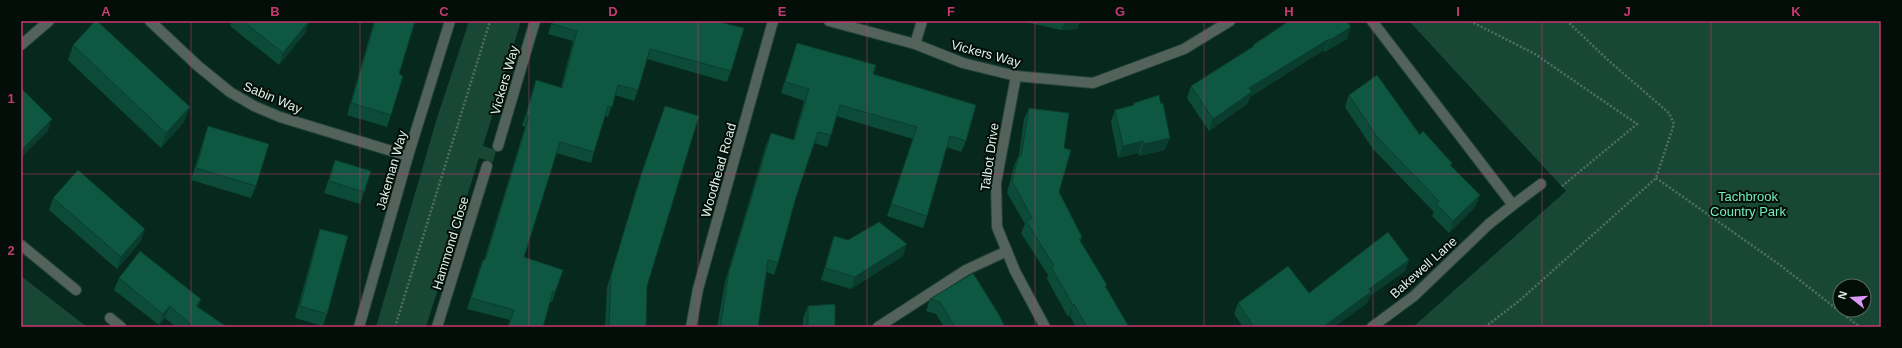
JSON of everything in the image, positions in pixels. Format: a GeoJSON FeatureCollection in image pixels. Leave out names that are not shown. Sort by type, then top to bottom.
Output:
{"type":"FeatureCollection","features":[{"type":"Feature","properties":{"kind":"street"},"geometry":{"type":"LineString","coordinates":[[21,45],[50,21]]}},
{"type":"Feature","properties":{"kind":"street","name":"Sabin Way"},"geometry":{"type":"LineString","coordinates":[[150,21],[203,70],[230,92],[254,106],[280,117],[408,156]]}},
{"type":"Feature","properties":{"kind":"street","name":"Jakeman Way"},"geometry":{"type":"LineString","coordinates":[[359,327],[408,156],[450,21]]}},
{"type":"Feature","properties":{"kind":"street","name":"Vickers Way"},"geometry":{"type":"LineString","coordinates":[[498,146],[535,21]]}},
{"type":"Feature","properties":{"kind":"street","name":"Woodhead Road"},"geometry":{"type":"LineString","coordinates":[[691,327],[698,289],[773,21]]}},
{"type":"Feature","properties":{"kind":"street","name":"Vickers Way"},"geometry":{"type":"LineString","coordinates":[[828,21],[915,44],[963,63],[1016,76],[1094,83],[1184,49],[1230,21]]}},
{"type":"Feature","properties":{"kind":"street"},"geometry":{"type":"LineString","coordinates":[[915,44],[922,21]]}},
{"type":"Feature","properties":{"kind":"street"},"geometry":{"type":"LineString","coordinates":[[1372,21],[1513,205]]}},
{"type":"Feature","properties":{"kind":"street","name":"Talbot Drive"},"geometry":{"type":"LineString","coordinates":[[1016,76],[996,183],[997,227],[1015,271],[1045,327]]}},
{"type":"Feature","properties":{"kind":"street","name":"Hammond Close"},"geometry":{"type":"LineString","coordinates":[[437,327],[487,166]]}},
{"type":"Feature","properties":{"kind":"street","name":"Bakewell Lane"},"geometry":{"type":"LineString","coordinates":[[1372,327],[1414,296],[1489,224],[1541,184]]}},
{"type":"Feature","properties":{"kind":"street"},"geometry":{"type":"LineString","coordinates":[[21,245],[76,290]]}},
{"type":"Feature","properties":{"kind":"street"},"geometry":{"type":"LineString","coordinates":[[878,327],[966,270],[1006,250]]}},
{"type":"Feature","properties":{"kind":"street"},"geometry":{"type":"LineString","coordinates":[[110,318],[121,327]]}},
{"type":"Feature","properties":{"kind":"path"},"geometry":{"type":"LineString","coordinates":[[395,327],[490,21]]}},
{"type":"Feature","properties":{"kind":"path"},"geometry":{"type":"LineString","coordinates":[[1485,327],[1519,302],[1656,178],[1674,124],[1669,113],[1609,61],[1567,21]]}},
{"type":"Feature","properties":{"kind":"path"},"geometry":{"type":"LineString","coordinates":[[1656,178],[1780,265],[1860,327]]}},
{"type":"Feature","properties":{"kind":"green space"},"geometry":{"type":"Polygon","coordinates":[[[469,21],[521,21],[483,146],[496,150],[493,162],[479,158],[426,327],[376,327],[437,118],[469,21]]]}},
{"type":"Feature","properties":{"kind":"green space","name":"Tachbrook Country Park"},"geometry":{"type":"Polygon","coordinates":[[[1409,21],[1881,21],[1881,327],[1413,327],[1566,191],[1409,21]]]}},
{"type":"Feature","properties":{"kind":"green space"},"geometry":{"type":"Polygon","coordinates":[[[21,276],[87,327],[21,327],[21,276]]]}},
{"type":"Feature","properties":{"kind":"building"},"geometry":{"type":"Polygon","coordinates":[[[95,21],[97,21],[190,107],[166,133],[73,45],[95,21]]]}},
{"type":"Feature","properties":{"kind":"building"},"geometry":{"type":"Polygon","coordinates":[[[243,21],[309,21],[283,53],[243,21]]]}},
{"type":"Feature","properties":{"kind":"building"},"geometry":{"type":"Polygon","coordinates":[[[375,21],[415,21],[399,74],[403,76],[391,115],[351,103],[375,21]]]}},
{"type":"Feature","properties":{"kind":"building"},"geometry":{"type":"Polygon","coordinates":[[[553,21],[715,21],[744,28],[731,71],[650,49],[638,90],[618,85],[612,107],[608,106],[594,152],[560,142],[524,257],[563,270],[555,292],[553,291],[543,327],[508,327],[514,310],[471,298],[483,260],[485,260],[529,116],[526,115],[536,80],[562,88],[577,31],[552,24],[553,21]]]}},
{"type":"Feature","properties":{"kind":"building"},"geometry":{"type":"Polygon","coordinates":[[[1289,21],[1290,23],[1293,21],[1347,21],[1351,27],[1249,88],[1252,92],[1213,119],[1191,86],[1254,46],[1253,45],[1289,21]]]}},
{"type":"Feature","properties":{"kind":"building"},"geometry":{"type":"Polygon","coordinates":[[[797,43],[876,65],[873,74],[976,105],[966,141],[950,136],[927,216],[891,204],[917,127],[840,105],[831,135],[818,132],[796,197],[778,263],[768,260],[758,327],[721,327],[729,271],[771,133],[794,140],[809,89],[785,82],[797,43]]]}},
{"type":"Feature","properties":{"kind":"building"},"geometry":{"type":"Polygon","coordinates":[[[1377,75],[1420,135],[1423,131],[1452,163],[1450,165],[1480,195],[1453,221],[1436,204],[1439,201],[1377,137],[1349,95],[1377,75]]]}},
{"type":"Feature","properties":{"kind":"building"},"geometry":{"type":"Polygon","coordinates":[[[22,89],[52,119],[21,151],[21,90],[22,89]]]}},
{"type":"Feature","properties":{"kind":"building"},"geometry":{"type":"Polygon","coordinates":[[[1159,95],[1161,104],[1163,103],[1170,138],[1144,144],[1143,141],[1123,146],[1115,110],[1134,105],[1134,103],[1159,95]]]}},
{"type":"Feature","properties":{"kind":"building"},"geometry":{"type":"Polygon","coordinates":[[[665,106],[699,116],[647,286],[646,327],[609,327],[611,275],[641,175],[665,106]]]}},
{"type":"Feature","properties":{"kind":"building"},"geometry":{"type":"Polygon","coordinates":[[[1029,108],[1069,113],[1064,148],[1071,150],[1059,192],[1082,237],[1079,239],[1107,285],[1105,286],[1129,327],[1087,327],[1051,267],[1054,266],[1026,221],[1032,218],[1012,181],[1019,155],[1021,156],[1029,108]]]}},
{"type":"Feature","properties":{"kind":"building"},"geometry":{"type":"Polygon","coordinates":[[[208,126],[269,144],[256,186],[196,168],[208,126]]]}},
{"type":"Feature","properties":{"kind":"building"},"geometry":{"type":"Polygon","coordinates":[[[335,160],[371,171],[364,192],[329,181],[335,160]]]}},
{"type":"Feature","properties":{"kind":"building"},"geometry":{"type":"Polygon","coordinates":[[[78,170],[145,229],[121,257],[53,198],[78,170]]]}},
{"type":"Feature","properties":{"kind":"building"},"geometry":{"type":"Polygon","coordinates":[[[879,222],[907,244],[855,277],[825,268],[834,236],[848,240],[879,222]]]}},
{"type":"Feature","properties":{"kind":"building"},"geometry":{"type":"Polygon","coordinates":[[[320,229],[348,236],[327,314],[300,306],[320,229]]]}},
{"type":"Feature","properties":{"kind":"building"},"geometry":{"type":"Polygon","coordinates":[[[1388,232],[1409,260],[1369,289],[1371,292],[1323,327],[1254,327],[1238,303],[1288,266],[1309,293],[1388,232]]]}},
{"type":"Feature","properties":{"kind":"building"},"geometry":{"type":"Polygon","coordinates":[[[140,251],[201,299],[196,306],[227,327],[194,327],[170,306],[163,314],[119,278],[140,251]]]}},
{"type":"Feature","properties":{"kind":"building"},"geometry":{"type":"Polygon","coordinates":[[[973,273],[1005,327],[955,327],[940,302],[930,299],[973,273]]]}},
{"type":"Feature","properties":{"kind":"building"},"geometry":{"type":"Polygon","coordinates":[[[835,304],[835,327],[808,327],[808,306],[835,304]]]}}]}
